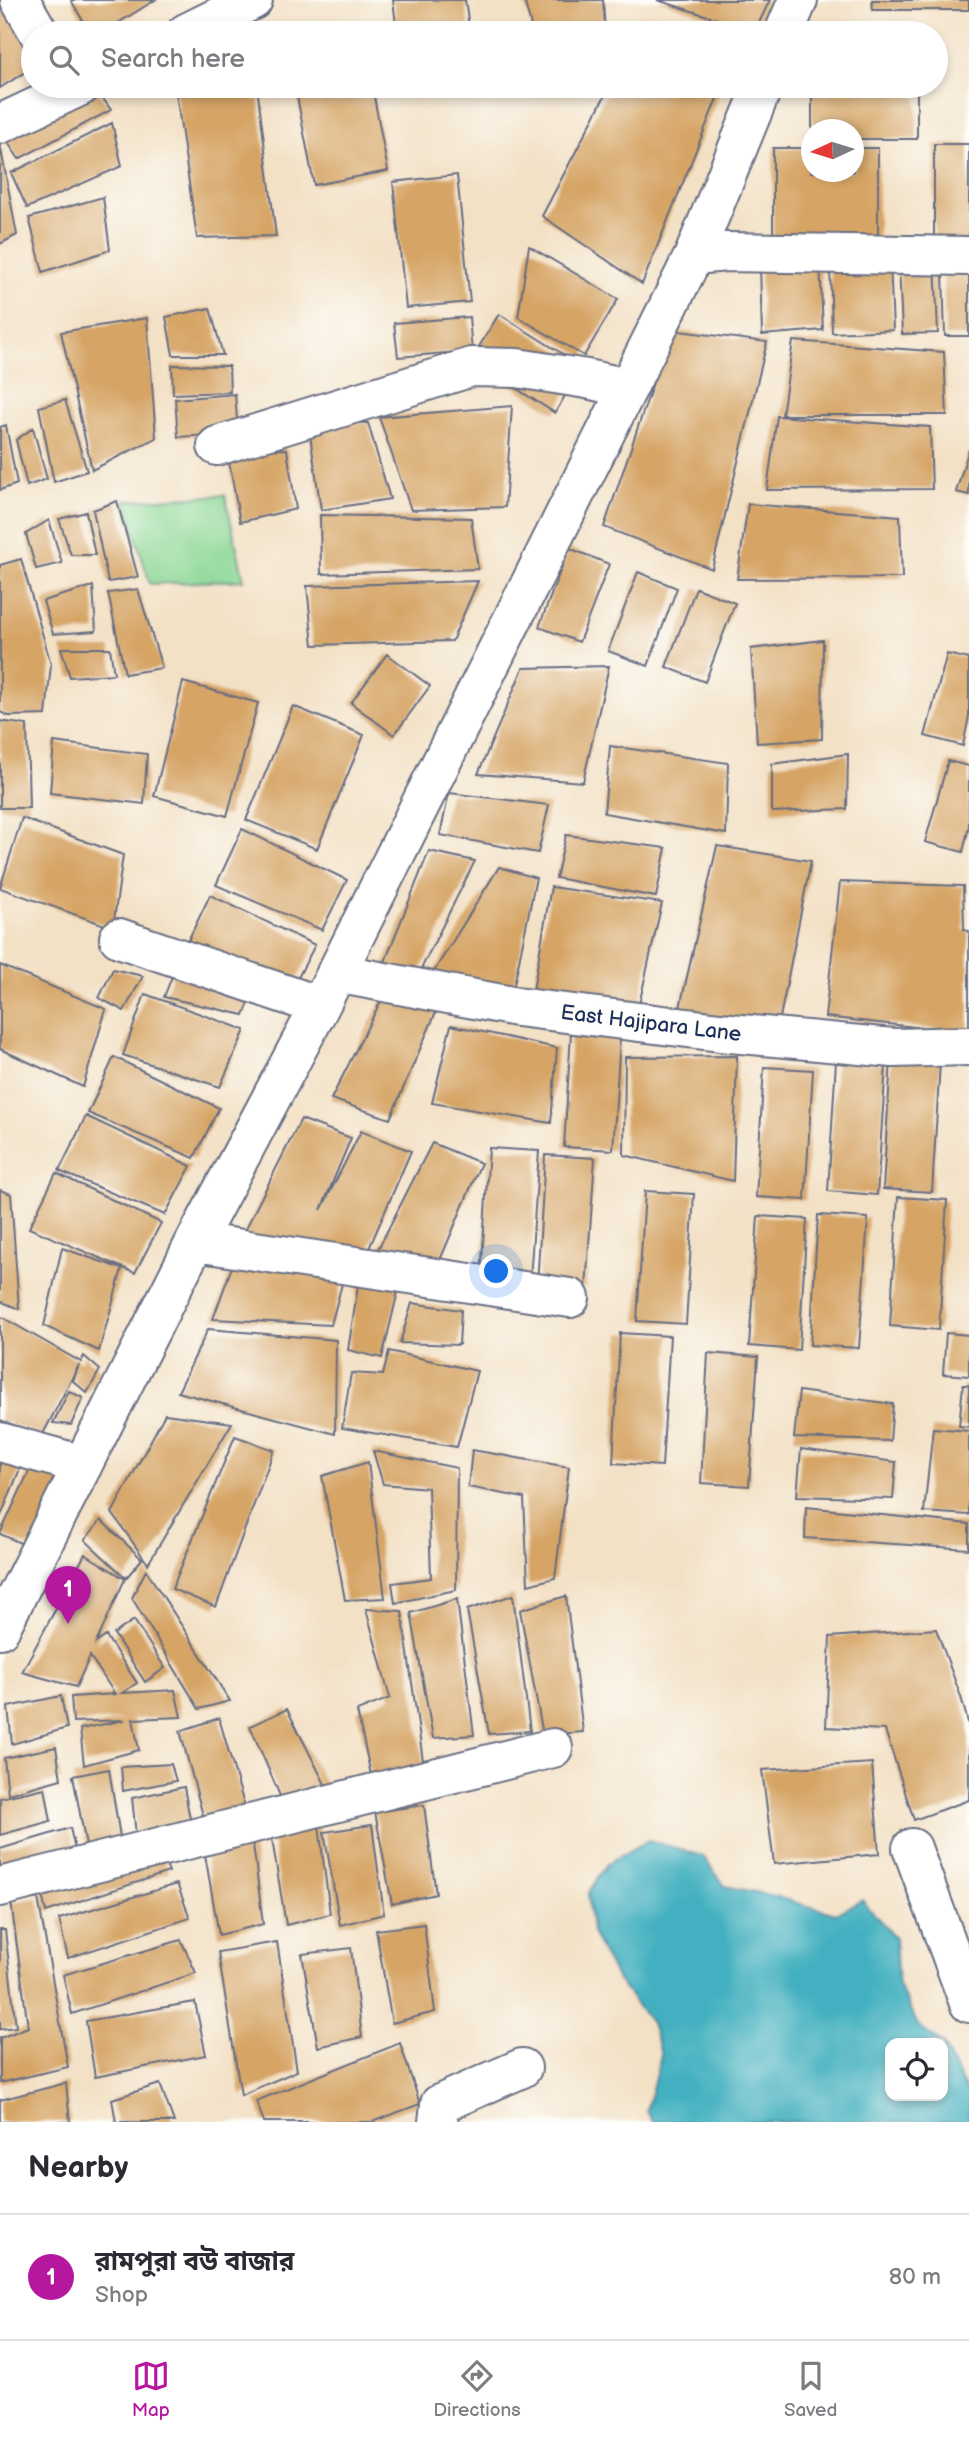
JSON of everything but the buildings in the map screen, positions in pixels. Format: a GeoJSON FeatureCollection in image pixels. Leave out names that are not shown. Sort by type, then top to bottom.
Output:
{"type":"FeatureCollection","features":[{"type":"Feature","properties":{"kind":"street"},"geometry":{"type":"LineString","coordinates":[[20,0],[32,21]]}},
{"type":"Feature","properties":{"kind":"street"},"geometry":{"type":"LineString","coordinates":[[210,21],[253,0]]}},
{"type":"Feature","properties":{"kind":"street"},"geometry":{"type":"LineString","coordinates":[[789,21],[798,0]]}},
{"type":"Feature","properties":{"kind":"street"},"geometry":{"type":"LineString","coordinates":[[0,124],[51,98]]}},
{"type":"Feature","properties":{"kind":"street"},"geometry":{"type":"LineString","coordinates":[[0,1629],[195,1242],[328,990],[694,255],[758,98]]}},
{"type":"Feature","properties":{"kind":"street"},"geometry":{"type":"LineString","coordinates":[[694,255],[727,252],[969,256]]}},
{"type":"Feature","properties":{"kind":"street"},"geometry":{"type":"LineString","coordinates":[[217,446],[472,367],[517,368],[627,388]]}},
{"type":"Feature","properties":{"kind":"street","name":"East Hajipara Lane"},"geometry":{"type":"LineString","coordinates":[[119,938],[328,990],[517,1007],[720,1032],[893,1048],[969,1046]]}},
{"type":"Feature","properties":{"kind":"street"},"geometry":{"type":"LineString","coordinates":[[195,1242],[570,1298]]}},
{"type":"Feature","properties":{"kind":"street"},"geometry":{"type":"LineString","coordinates":[[0,1442],[83,1465]]}},
{"type":"Feature","properties":{"kind":"street"},"geometry":{"type":"LineString","coordinates":[[0,1887],[553,1748]]}},
{"type":"Feature","properties":{"kind":"street"},"geometry":{"type":"LineString","coordinates":[[912,1848],[969,2003]]}},
{"type":"Feature","properties":{"kind":"street"},"geometry":{"type":"LineString","coordinates":[[438,2122],[440,2104],[522,2068]]}},
{"type":"Feature","properties":{"kind":"green space"},"geometry":{"type":"Polygon","coordinates":[[[225,495],[244,580],[150,584],[125,501],[225,495]]]}},
{"type":"Feature","properties":{"kind":"water"},"geometry":{"type":"Polygon","coordinates":[[[649,1840],[703,1856],[725,1886],[770,1895],[836,1914],[862,1900],[895,1938],[898,1985],[919,2027],[935,2038],[885,2038],[885,2101],[948,2101],[948,2054],[969,2097],[969,2122],[653,2122],[646,2111],[661,2055],[651,2023],[616,1978],[592,1933],[588,1893],[608,1863],[649,1840]]]}},
{"type":"Feature","properties":{"kind":"place","name":"রামপুরা বউ বাজার"},"geometry":{"type":"Point","coordinates":[68,1624]}}]}
